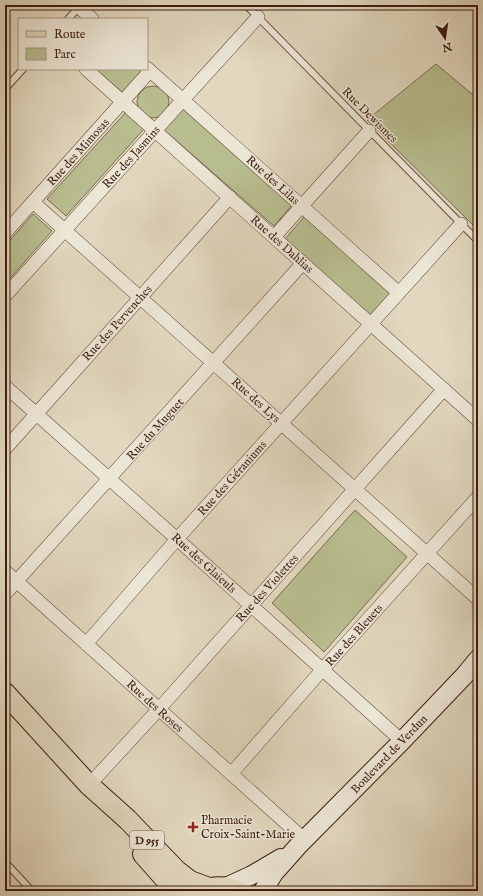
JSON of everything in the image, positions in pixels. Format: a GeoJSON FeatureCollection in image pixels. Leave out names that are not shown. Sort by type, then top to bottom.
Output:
{"type":"FeatureCollection","features":[{"type":"Feature","properties":{"kind":"main road","name":"D 955"},"geometry":{"type":"LineString","coordinates":[[5,693],[89,785],[130,839],[166,880],[173,891]]}},
{"type":"Feature","properties":{"kind":"main road","name":"D 955"},"geometry":{"type":"LineString","coordinates":[[89,785],[127,819],[184,878],[196,884],[218,889]]}},
{"type":"Feature","properties":{"kind":"street"},"geometry":{"type":"LineString","coordinates":[[80,6],[91,18]]}},
{"type":"Feature","properties":{"kind":"street","name":"Rue des Jasmins"},"geometry":{"type":"LineString","coordinates":[[5,296],[258,17]]}},
{"type":"Feature","properties":{"kind":"street","name":"Rue des Lilas"},"geometry":{"type":"LineString","coordinates":[[149,69],[399,293]]}},
{"type":"Feature","properties":{"kind":"street","name":"Rue des Mimosas"},"geometry":{"type":"LineString","coordinates":[[5,233],[123,102],[149,69]]}},
{"type":"Feature","properties":{"kind":"street","name":"Rue des Dahlias"},"geometry":{"type":"LineString","coordinates":[[87,70],[478,420]]}},
{"type":"Feature","properties":{"kind":"street"},"geometry":{"type":"LineString","coordinates":[[274,237],[369,131]]}},
{"type":"Feature","properties":{"kind":"street","name":"Rue des Pervenches"},"geometry":{"type":"LineString","coordinates":[[5,449],[230,197]]}},
{"type":"Feature","properties":{"kind":"street","name":"Rue des Lys"},"geometry":{"type":"LineString","coordinates":[[33,202],[478,599]]}},
{"type":"Feature","properties":{"kind":"street","name":"Rue des Géraniums"},"geometry":{"type":"LineString","coordinates":[[86,644],[177,538],[461,224]]}},
{"type":"Feature","properties":{"kind":"street","name":"Rue du Muguet"},"geometry":{"type":"LineString","coordinates":[[5,594],[303,263]]}},
{"type":"Feature","properties":{"kind":"street","name":"Rue des Glaieuls"},"geometry":{"type":"LineString","coordinates":[[5,386],[177,538],[402,741]]}},
{"type":"Feature","properties":{"kind":"street","name":"Rue des Violettes"},"geometry":{"type":"LineString","coordinates":[[89,785],[159,709],[444,389]]}},
{"type":"Feature","properties":{"kind":"street","name":"Rue des Bleuets"},"geometry":{"type":"LineString","coordinates":[[231,774],[322,670],[478,497]]}},
{"type":"Feature","properties":{"kind":"street","name":"Rue des Roses"},"geometry":{"type":"LineString","coordinates":[[5,571],[231,774],[301,843]]}},
{"type":"Feature","properties":{"kind":"street","name":"Boulevard de Verdun"},"geometry":{"type":"LineString","coordinates":[[263,891],[274,873],[301,843],[402,741],[464,676],[478,659]]}},
{"type":"Feature","properties":{"kind":"street","name":"Boulevard de Verdun"},"geometry":{"type":"LineString","coordinates":[[218,889],[263,869],[301,843]]}},
{"type":"Feature","properties":{"kind":"lane","name":"Rue Dewismes"},"geometry":{"type":"LineString","coordinates":[[246,5],[478,241]]}},
{"type":"Feature","properties":{"kind":"lane"},"geometry":{"type":"LineString","coordinates":[[69,18],[80,6]]}},
{"type":"Feature","properties":{"kind":"lane"},"geometry":{"type":"LineString","coordinates":[[5,89],[22,70]]}},
{"type":"Feature","properties":{"kind":"lane"},"geometry":{"type":"LineString","coordinates":[[5,862],[32,891]]}},
{"type":"Feature","properties":{"kind":"green space"},"geometry":{"type":"Polygon","coordinates":[[[436,64],[478,99],[478,230],[367,120],[436,64]]]}},
{"type":"Feature","properties":{"kind":"green space"},"geometry":{"type":"Polygon","coordinates":[[[96,70],[142,70],[123,93],[96,70]]]}},
{"type":"Feature","properties":{"kind":"green space"},"geometry":{"type":"Polygon","coordinates":[[[150,86],[156,86],[166,93],[169,102],[168,108],[162,115],[156,118],[150,118],[140,111],[137,105],[137,99],[144,89],[150,86]]]}},
{"type":"Feature","properties":{"kind":"green space"},"geometry":{"type":"Polygon","coordinates":[[[183,108],[292,205],[274,226],[164,130],[183,108]]]}},
{"type":"Feature","properties":{"kind":"green space"},"geometry":{"type":"Polygon","coordinates":[[[126,112],[144,129],[66,216],[47,199],[126,112]]]}},
{"type":"Feature","properties":{"kind":"green space"},"geometry":{"type":"Polygon","coordinates":[[[33,214],[52,231],[5,284],[5,246],[33,214]]]}},
{"type":"Feature","properties":{"kind":"green space"},"geometry":{"type":"Polygon","coordinates":[[[304,217],[390,293],[370,315],[285,239],[304,217]]]}},
{"type":"Feature","properties":{"kind":"green space"},"geometry":{"type":"Polygon","coordinates":[[[355,510],[407,557],[324,652],[272,603],[355,510]]]}},
{"type":"Feature","properties":{"kind":"place","name":"Pharmacie Croix-Saint-Marie"},"geometry":{"type":"Point","coordinates":[193,827]}}]}
